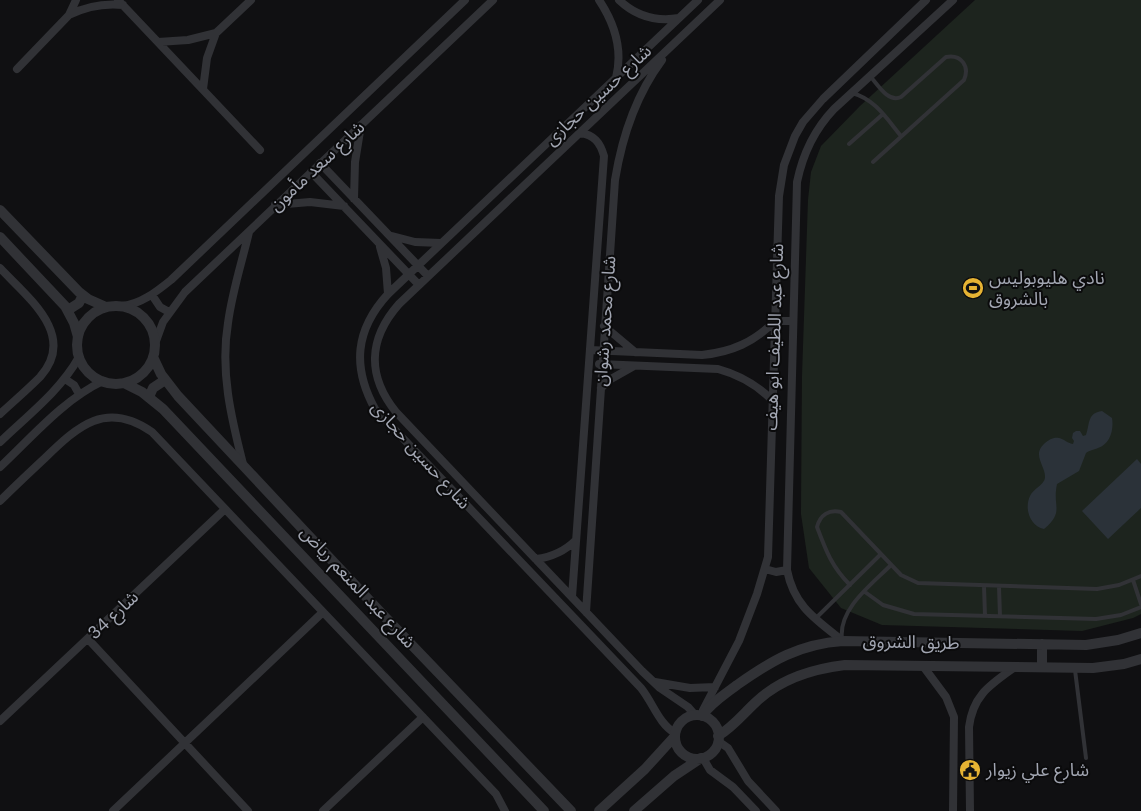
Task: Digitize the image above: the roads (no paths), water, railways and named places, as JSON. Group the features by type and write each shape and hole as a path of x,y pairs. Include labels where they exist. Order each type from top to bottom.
{"street":[{"path":"17,69 68,15 76,0"},
{"path":"203,90 207,58 216,33 251,0"},
{"name":"شارع سعد مأمون","path":"122,306 133,305 152,295 170,280 465,0"},
{"name":"شارع سعد مأمون","path":"155,344 158,333 169,312 185,292 493,0"},
{"path":"599,0 612,23 616,37 619,66 616,78"},
{"path":"619,0 638,14 666,20 679,18"},
{"name":"شارع حسين حجازى","path":"675,735 662,724 654,707 641,688 375,409 367,395 362,380 360,349 363,333 369,319 388,294 698,0"},
{"name":"شارع حسين حجازى","path":"699,716 652,681 396,412 380,387 375,358 381,329 389,316 428,276 720,0"},
{"name":"شارع عبد اللطيف ابو هيف","path":"699,716 739,641 749,618 768,557 780,180 784,165 795,136 807,116 823,98 926,0"},
{"name":"شارع عبد اللطيف ابو هيف","path":"843,641 815,619 799,603 789,582 787,570 796,195 800,168 816,130 834,109 953,0"},
{"path":"68,15 95,6 120,3 260,150"},
{"path":"686,11 697,22"},
{"path":"158,42 188,40 216,33"},
{"name":"شارع محمد رشوان","path":"586,612 612,204 619,155 634,108 654,72 673,45"},
{"path":"354,199 355,162 361,125"},
{"name":"شارع محمد رشوان","path":"574,600 576,540 604,156 598,142 587,134 580,133"},
{"path":"320,163 428,276"},
{"path":"312,172 419,285"},
{"path":"275,205 310,202 344,206"},
{"path":"0,210 83,295 106,307"},
{"path":"243,466 229,409 225,362 228,323 249,231"},
{"path":"390,236 415,242 441,244"},
{"path":"0,237 68,310 78,337 80,357 89,372 103,381 124,383 139,377 150,364 153,357 155,344 151,326 139,313 122,306 106,307 98,310 85,322 78,337"},
{"path":"378,242 386,268 388,294"},
{"path":"0,268 43,314 49,324 53,346 49,362 40,376 0,414"},
{"path":"68,310 76,306 83,295"},
{"path":"152,295 160,307 169,312"},
{"path":"590,350 702,355 719,353 735,349 750,342 775,321 793,321"},
{"path":"604,326 635,352"},
{"path":"0,442 65,379 80,357"},
{"name":"شارع عبد المنعم رياض","path":"153,357 165,380 178,396 384,616 571,811"},
{"path":"589,363 718,369 748,380 772,400"},
{"path":"600,388 617,375 636,365"},
{"path":"65,379 74,385 79,394"},
{"path":"149,397 153,388 165,380"},
{"path":"0,467 66,404 79,394 103,381"},
{"name":"شارع عبد المنعم رياض","path":"124,383 149,397 163,409 544,811"},
{"path":"0,501 78,428 96,420 116,418 135,422 152,432 496,794 505,811"},
{"name":"شارع 34","path":"0,721 226,509"},
{"path":"536,559 558,553 569,547 576,540"},
{"path":"764,569 776,572 787,570"},
{"path":"567,611 574,600"},
{"path":"113,811 323,612"},
{"path":"371,629 384,616"},
{"name":"طريق الشروق","path":"699,716 715,701 760,669 780,657 807,646 843,641 1086,645 1118,640 1141,633"},
{"path":"88,639 248,811"},
{"path":"1042,644 1042,667"},
{"name":"طريق الشروق","path":"718,738 773,688 807,672 844,665 1093,668 1124,664 1141,659"},
{"path":"923,666 946,697 954,716 954,811"},
{"path":"970,811 970,716 974,705 988,686 1015,667"},
{"path":"652,681 683,687 715,687"},
{"path":"599,811 656,758 675,735 682,721 699,716 713,723 718,738 728,748 748,781 776,811"},
{"path":"324,811 423,717"},
{"path":"675,735 678,749 682,754 688,757 702,758"},
{"path":"636,810 668,781 713,751 718,738"},
{"path":"702,758 710,770 733,787 756,811"}],"lane":[{"path":"870,76 889,97 894,99 901,97 946,57 958,58 964,63 967,71 964,80 873,162"},
{"path":"852,92 873,102 901,136"},
{"path":"849,144 883,114"},
{"path":"850,585 835,568 817,527 823,515 832,511 841,512 891,565 907,579 918,584 1097,589 1119,585 1141,576"},
{"path":"815,619 881,554"},
{"path":"843,641 842,628 846,615 891,565"},
{"path":"865,592 883,605 914,614 1096,618 1121,614 1141,606 1133,580"},
{"path":"984,586 984,616"},
{"path":"999,587 1000,616"},
{"path":"1074,668 1086,758"}],"place":[{"name":"نادي هليوبوليس بالشروق","path":"973,288"},
{"name":"شارع علي زيوار","path":"970,770"}]}
